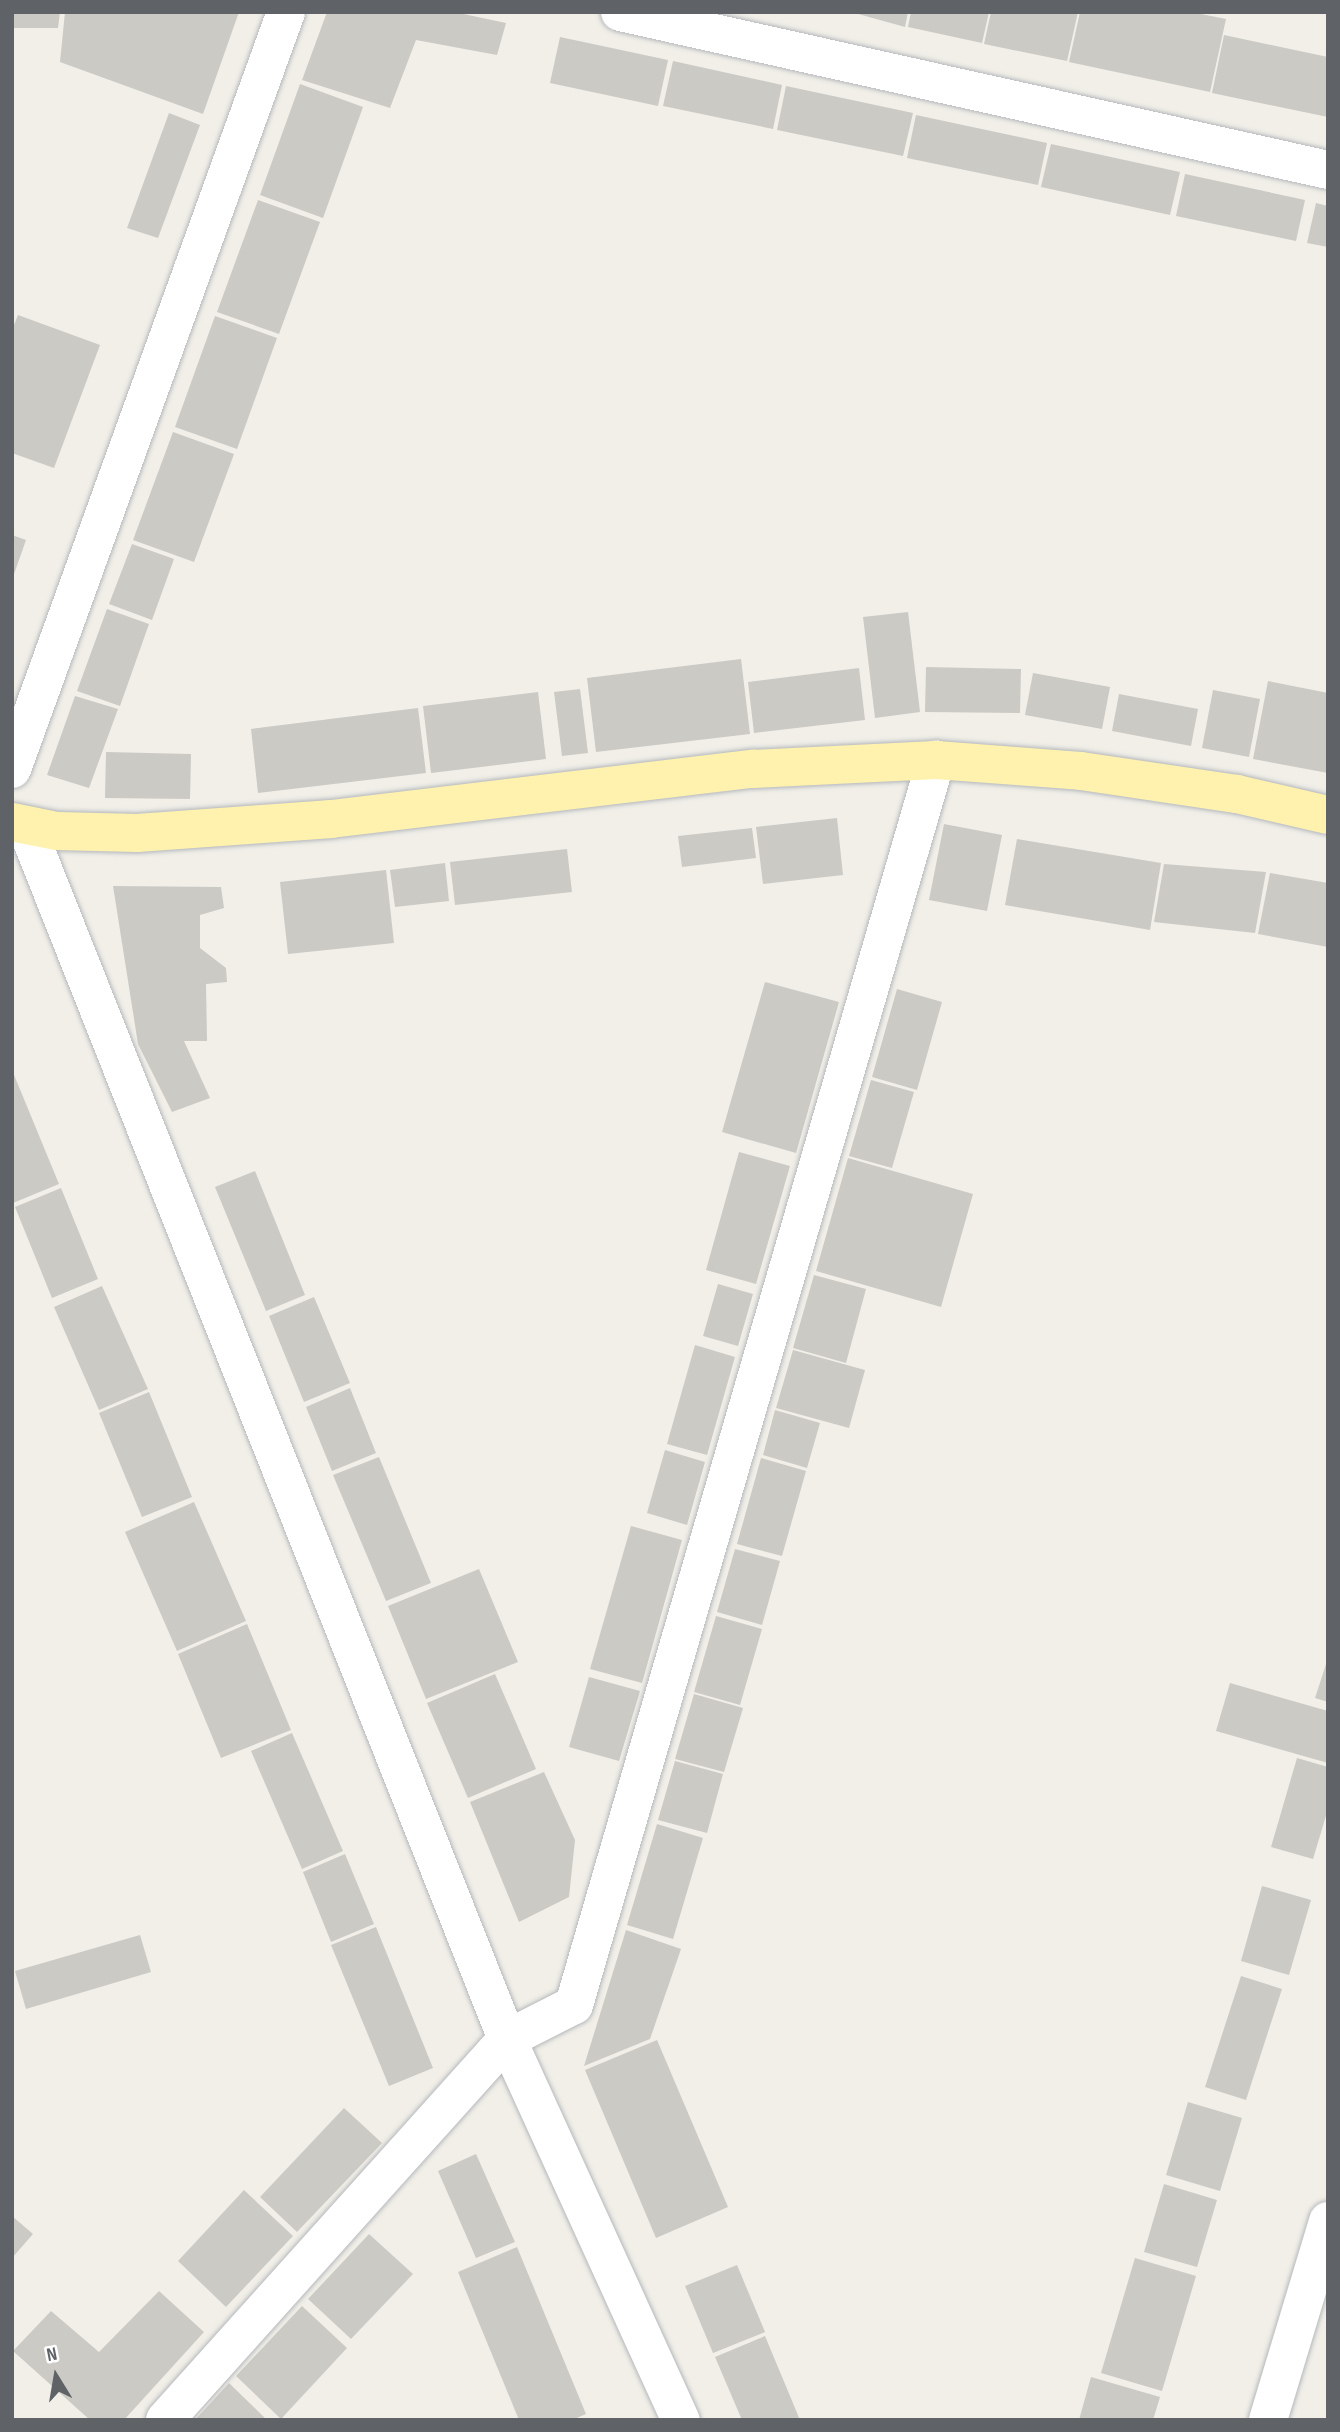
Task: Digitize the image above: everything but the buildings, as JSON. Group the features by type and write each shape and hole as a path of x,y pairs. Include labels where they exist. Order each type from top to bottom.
{"main road":[{"path":"19,824 97,832 192,829 331,819 752,769 936,761 1081,771 1237,794 1328,815"}],"street":[{"path":"12,769 286,12"},
{"path":"620,12 1328,170"},
{"path":"165,2420 507,2039 574,2005 936,761"},
{"path":"19,824 507,2039 681,2420"},
{"path":"1268,2420 1328,2221"}]}
